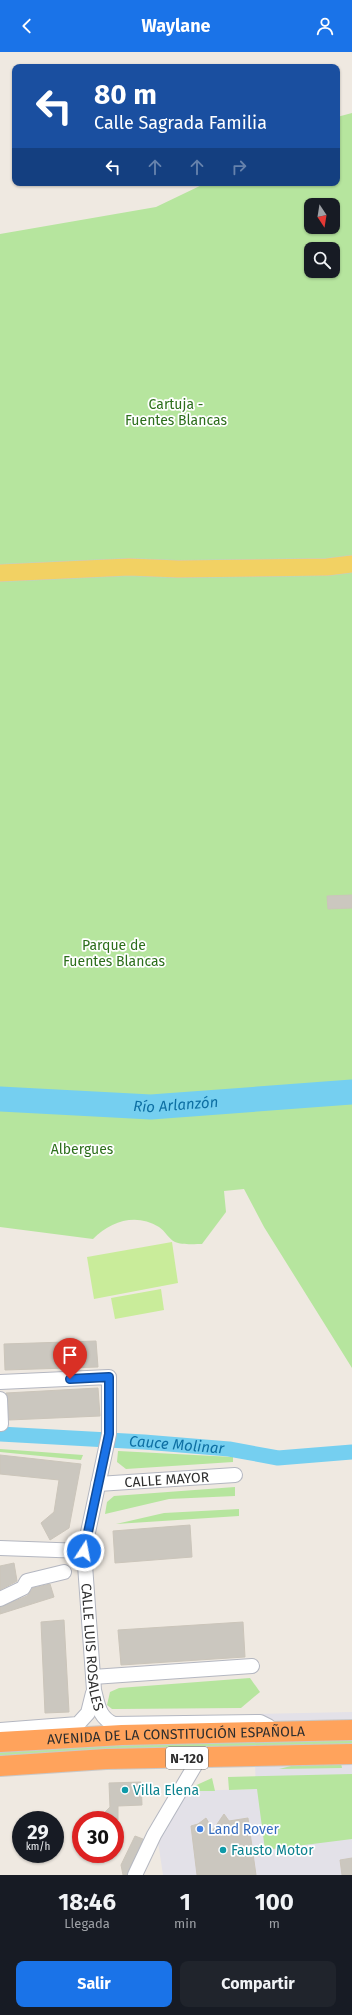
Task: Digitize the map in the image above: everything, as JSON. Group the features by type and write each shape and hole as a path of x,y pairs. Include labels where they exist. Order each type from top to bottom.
{"highway":[{"name":"AVENIDA DE LA CONSTITUCIÓN ESPAÑOLA","path":"0,1742 122,1735 352,1730"},
{"name":"AVENIDA DE LA CONSTITUCIÓN ESPAÑOLA","path":"0,1766 106,1759 351,1754"}],"main road":[{"path":"0,573 129,567 178,569 327,567 352,564"}],"street":[{"name":"CALLE LUIS ROSALES","path":"0,1382 109,1377 109,1434 84,1551 93,1684 99,1712 106,1721 114,1724 260,1722 268,1726 274,1732"},
{"path":"0,1399 1,1424"},
{"name":"CALLE MAYOR","path":"98,1484 235,1475"},
{"path":"0,1548 84,1551"},
{"path":"0,1599 23,1588 28,1581 64,1572"},
{"path":"93,1684 252,1666"},
{"name":"AVENIDA DE LA CONSTITUCIÓN ESPAÑOLA","path":"0,1730 78,1724 88,1713 93,1684"},
{"path":"135,1875 154,1835 200,1757"}],"shaded area":[{"path":"352,1712 352,1875 163,1875 157,1835 188,1791 256,1789 253,1714"}],"green space":[{"path":"352,113 352,1368 264,1227 244,1189 224,1191 226,1212 202,1244 184,1244 175,1242 159,1227 142,1220 124,1221 116,1224 100,1233 93,1239 0,1227 0,234 156,207 200,186 340,186 340,116"},
{"path":"172,1242 178,1283 94,1299 87,1257"},
{"path":"161,1289 164,1310 115,1319 111,1298"},
{"path":"0,1449 83,1455 81,1460 0,1452"},
{"path":"118,1451 233,1457 233,1462 126,1469 117,1462"},
{"path":"235,1487 235,1496 169,1499 105,1514 107,1502 114,1496"},
{"path":"239,1509 239,1516 116,1524 164,1513"},
{"path":"250,1678 260,1692 241,1708 112,1709 107,1705 110,1692 119,1688"},
{"path":"352,1738 352,1747 0,1759 0,1750 22,1748"},
{"path":"341,1763 342,1768 279,1769 295,1765"},
{"path":"352,1774 352,1839 265,1850 257,1789 229,1790 228,1777"},
{"path":"212,1778 215,1791 188,1791 190,1788"}],"building":[{"path":"352,895 352,908 328,909 327,896"},
{"path":"96,1341 98,1367 5,1370 4,1344"},
{"path":"98,1388 100,1416 9,1420 8,1399 6,1393"},
{"path":"0,1455 81,1464 69,1528 50,1540 41,1523 54,1512 59,1480 0,1474"},
{"path":"190,1525 192,1557 115,1563 113,1531"},
{"path":"14,1563 17,1581 0,1590 0,1566"},
{"path":"50,1584 54,1597 0,1614 0,1607 27,1596 33,1588"},
{"path":"64,1620 69,1712 45,1713 41,1622"},
{"path":"243,1622 245,1657 121,1665 118,1630"},
{"name":"Villa Elena","path":"141,1782 142,1805 118,1806 118,1811 106,1811 110,1807 109,1783"},
{"name":"Fausto Motor","path":"224,1814 229,1821 248,1818 256,1875 197,1875 191,1826 198,1824 206,1818 213,1830"},
{"path":"135,1836 143,1839 127,1875 123,1875 121,1865 124,1863 124,1859"},
{"path":"352,1858 352,1875 342,1875 340,1860"}],"waterway":[{"name":"Río Arlanzón","path":"0,1099 151,1107 352,1092"},
{"name":"Cauce Molinar","path":"0,1434 144,1442 229,1449 278,1458 352,1452"}],"place":[{"name":"Villa Elena","path":"125,1790"},
{"name":"Land Rover","path":"200,1829"},
{"name":"Fausto Motor","path":"223,1850"}],"route":[{"path":"70,1379 109,1377 109,1434 84,1551"}],"park label":[{"name":"Cartuja - Fuentes Blancas","path":"176,412"},
{"name":"Parque de Fuentes Blancas","path":"114,954"},
{"name":"Albergues","path":"82,1149"}]}
